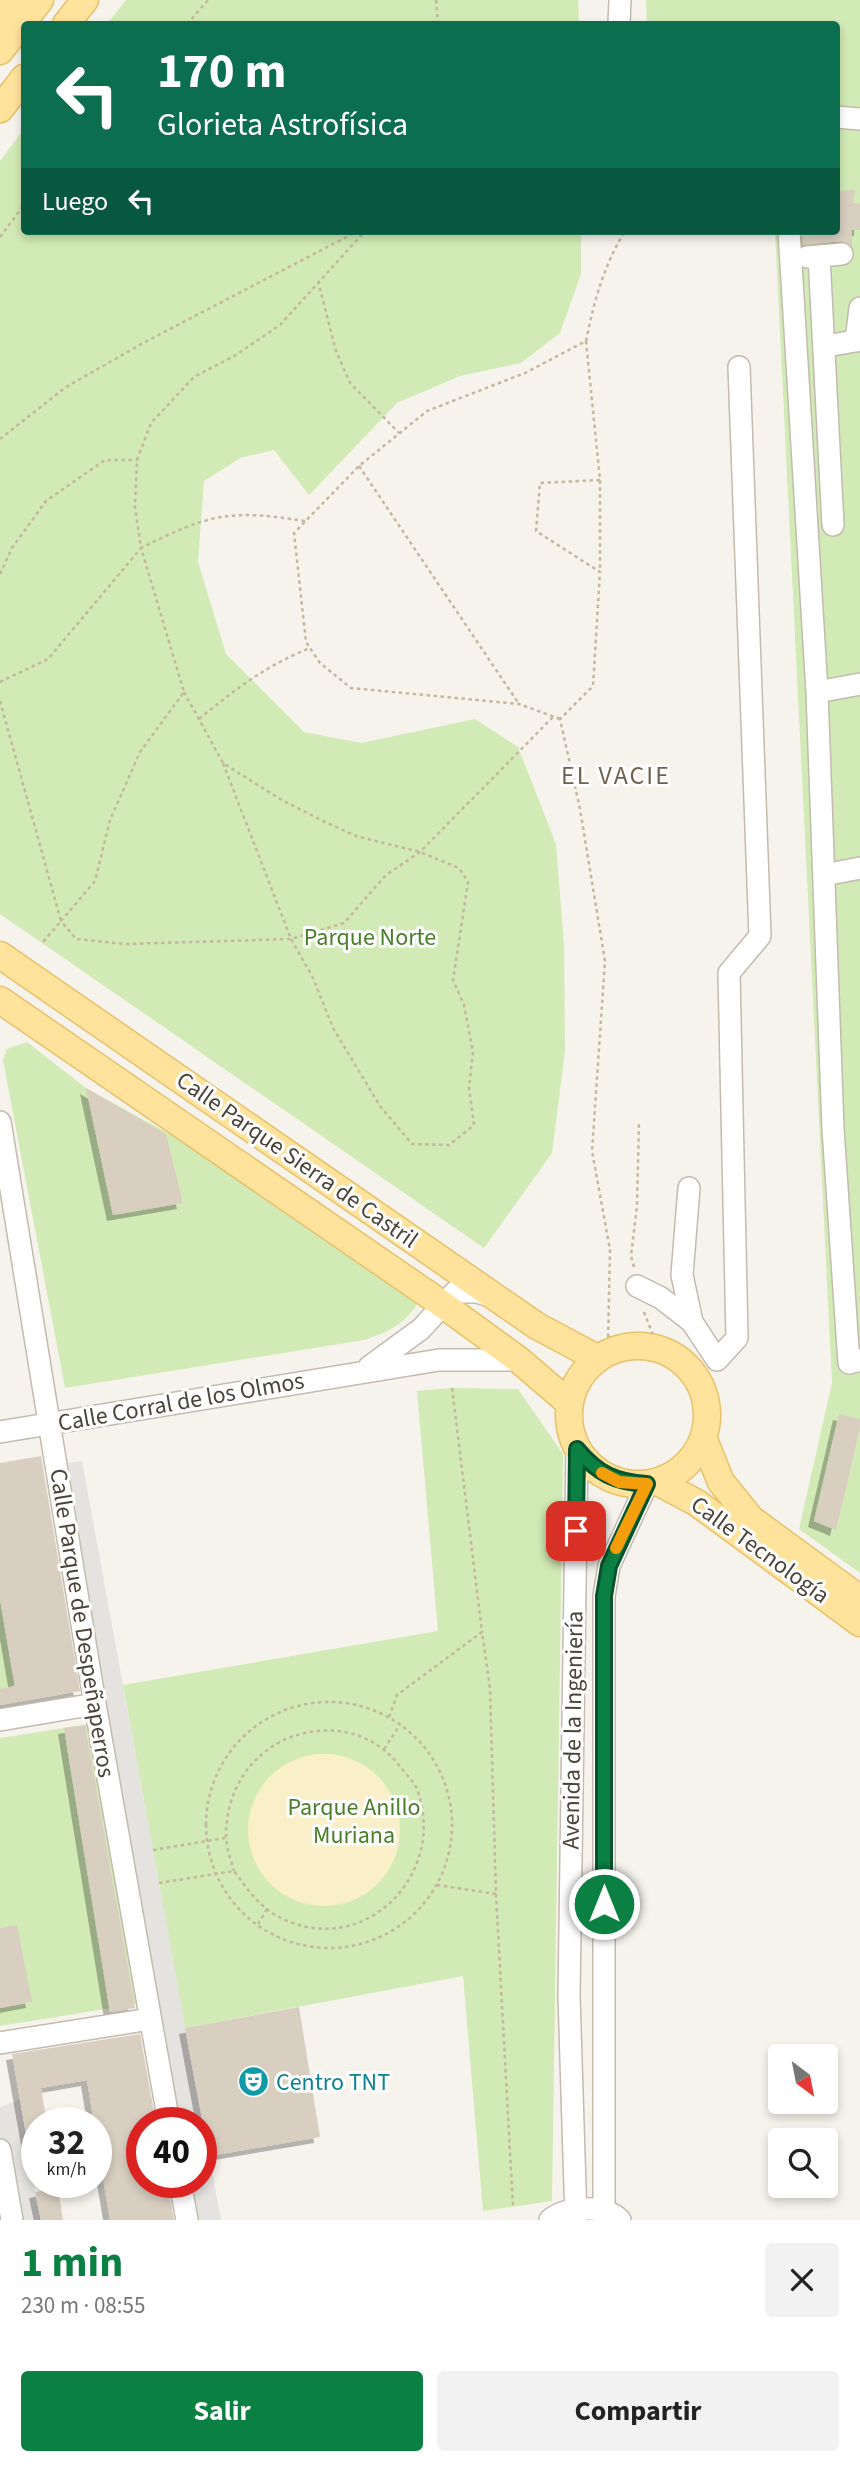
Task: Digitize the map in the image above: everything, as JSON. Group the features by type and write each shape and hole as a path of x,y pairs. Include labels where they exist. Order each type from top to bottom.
{"main road":[{"path":"0,16 13,0"},
{"path":"24,21 40,0"},
{"path":"68,21 85,0"},
{"path":"0,51 21,24"},
{"path":"0,109 21,82"},
{"name":"Calle Parque Sierra de Castril","path":"0,955 537,1326 602,1356"},
{"name":"Calle Parque Sierra de Castril","path":"0,1000 442,1304 519,1360 569,1403"},
{"path":"635,1345 658,1348 691,1368 708,1402 704,1440 686,1466 652,1483 619,1482 595,1470 577,1449 569,1426 569,1403 579,1378 602,1356 635,1345"},
{"name":"Calle Tecnología","path":"704,1440 721,1482 751,1519 860,1599"},
{"name":"Calle Tecnología","path":"652,1483 697,1503 860,1623"}],"street":[{"path":"619,21 620,0"},
{"path":"840,117 860,119"},
{"path":"789,235 817,692 833,1129 849,1363 860,1360"},
{"path":"791,257 842,254"},
{"path":"820,256 834,525"},
{"path":"826,346 858,340 860,308"},
{"path":"637,1286 661,1298 692,1322 717,1360 737,1338 729,973 760,936 740,367"},
{"path":"817,692 860,684"},
{"path":"824,875 860,868"},
{"name":"Calle Parque de Despeñaperros","path":"0,1124 95,1704 166,2107"},
{"path":"689,1188 682,1275 692,1322"},
{"path":"361,1372 421,1329 455,1292 477,1292 499,1299"},
{"name":"Calle Corral de los Olmos","path":"0,1433 439,1360 519,1360"},
{"name":"Avenida de la Ingeniería","path":"576,2214 569,1996 577,1449"},
{"name":"Avenida de la Ingeniería","path":"609,2217 604,1596 609,1566 652,1483"},
{"path":"0,1720 95,1704"},
{"path":"0,2043 150,2018"},
{"path":"0,2150 12,2220"},
{"path":"183,2198 187,2220"},
{"path":"550,2220 555,2215 609,2217"}],"path":[{"path":"190,21 208,0"},
{"path":"436,0 438,21"},
{"path":"0,237 21,209"},
{"path":"0,439 66,387 145,342 350,235"},
{"path":"223,763 280,799 356,836 420,852 459,868 468,882 453,980 464,1005 473,1052 469,1088 474,1125 449,1145 412,1144 380,1106 333,1028 313,978 291,939 223,763 184,692 141,548 135,507 137,460 151,423 194,377 236,355 280,325 361,235"},
{"path":"560,719 593,686 600,572 600,480 586,341 593,306 610,256 623,235"},
{"path":"318,281 337,351 350,383 399,433"},
{"path":"560,719 519,704 351,688 320,663 306,642 294,533 359,466 427,411 525,373 586,341"},
{"path":"0,574 12,548 46,501 105,460 137,460"},
{"path":"359,466 519,704"},
{"path":"600,480 541,483 536,531 600,572"},
{"path":"0,682 48,659 141,548 188,524 224,514 268,515 306,521"},
{"path":"199,719 243,682 281,660 310,648"},
{"path":"42,943 95,881 110,820 140,752 184,692"},
{"path":"0,701 61,920 76,939 126,944 291,939 344,923 386,875 420,852 553,716"},
{"path":"560,719 580,809 605,961 592,1151 610,1250 602,1356"},
{"path":"639,1121 632,1256 637,1286 658,1348"},
{"path":"452,1388 490,1688 496,1895 513,2207"},
{"path":"389,1717 397,1695 482,1632"},
{"path":"341,1702 380,1712 400,1725 414,1735 439,1767 451,1806 450,1846 437,1885 411,1917 377,1938 337,1948 296,1944 258,1925 230,1899 216,1874 211,1863 205,1823 212,1783 232,1748 263,1720 300,1704 341,1702"},
{"path":"384,1750 400,1725"},
{"path":"334,1730 368,1738 384,1750 416,1787 425,1820 422,1855 407,1886 382,1911 351,1925 316,1928 282,1919 254,1900 234,1871 225,1838 228,1803 243,1772 268,1747 300,1732 334,1730"},
{"path":"153,1850 225,1838"},
{"path":"159,1883 234,1871"},
{"path":"437,1885 496,1895"},
{"path":"258,1925 267,1909"}],"green space":[{"path":"126,0 578,0 579,21 109,21"},
{"path":"646,0 860,0 860,1573 799,1529 832,1383 775,235 840,235 840,21 647,21"},
{"name":"Parque Norte","path":"21,133 21,235 581,235 581,274 560,333 521,363 460,376 397,403 309,495 274,450 240,458 204,481 198,562 226,654 304,732 361,743 475,719 518,747 556,844 564,945 565,1051 552,1153 484,1248 0,914 0,161"},
{"path":"27,1042 86,1088 166,1132 425,1292 419,1302 400,1323 364,1340 65,1388 3,1060 7,1049"},
{"name":"Parque Anillo Muriana","path":"452,1388 518,1389 563,1454 552,2201 483,2211 463,1976 185,2028 123,1685 438,1631 417,1391"},
{"path":"0,1599 15,1690 0,1689"},
{"path":"96,1723 142,2003 0,2026 0,1738"}],"sand":[{"path":"324,1754 353,1760 378,1776 394,1801 400,1830 394,1859 378,1884 353,1900 324,1906 295,1900 270,1884 254,1859 248,1830 254,1801 270,1776 295,1760"}],"shaded area":[{"path":"82,1461 200,2107 170,2107 68,1463"},
{"path":"20,2100 21,2198 36,2198 41,2220 0,2220 0,2107"},
{"path":"185,2198 217,2198 221,2220 188,2220"}],"building":[{"path":"855,190 853,203 860,204 860,230 852,230 852,246 841,241 803,245 802,235 840,235 840,191"},
{"path":"86,1088 166,1134 183,1203 113,1215"},
{"path":"839,1414 860,1419 860,1428 836,1530 814,1521"},
{"path":"41,1456 80,1691 0,1705 0,1689 15,1686 0,1599 0,1463"},
{"path":"85,1725 135,2008 110,2012 64,1728"},
{"path":"17,1925 32,2002 0,2008 0,1928"},
{"name":"Centro TNT","path":"299,2007 320,2137 217,2155 217,2107 200,2107 185,2028"},
{"path":"140,2034 153,2107 126,2107 126,2198 170,2198 174,2220 110,2220 106,2198 112,2198 112,2107 91,2107 87,2080 41,2088 44,2107 21,2107 12,2054"},
{"path":"36,2198 60,2198 63,2220 41,2220"}],"slow traffic":[{"path":"602,1473 619,1482 647,1484 616,1548"}],"place":[{"name":"Centro TNT","path":"253,2082"}],"district":[{"name":"EL VACIE","path":"616,775"}],"route":[{"path":"576,1531 577,1449 595,1470 619,1482 647,1484 609,1566 604,1596 604,1904"}]}
